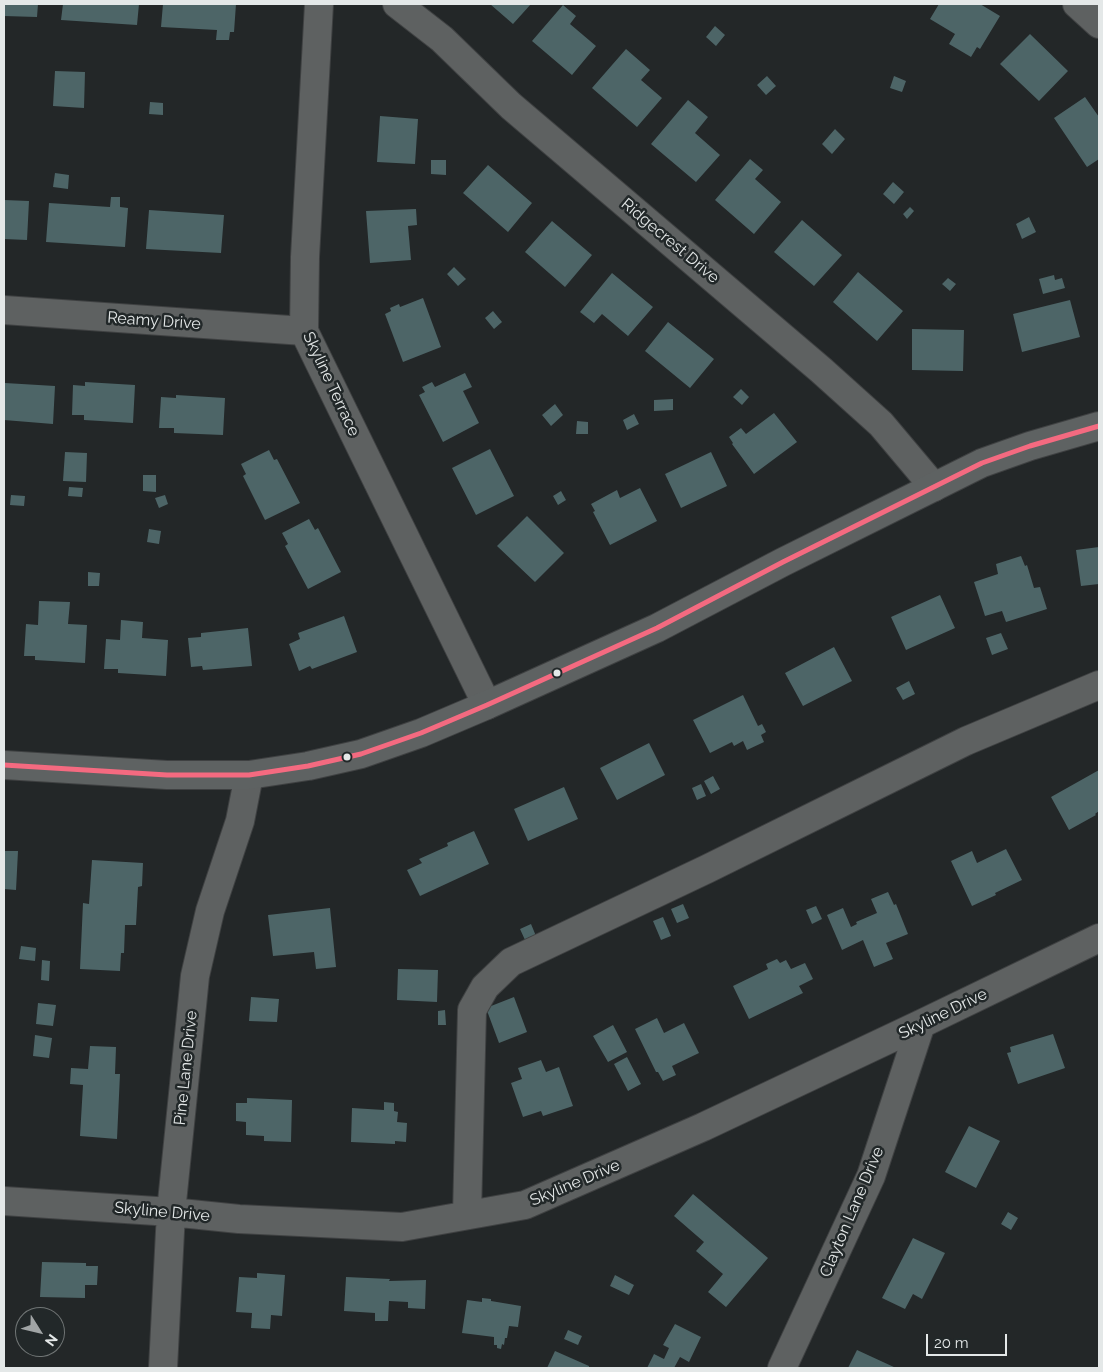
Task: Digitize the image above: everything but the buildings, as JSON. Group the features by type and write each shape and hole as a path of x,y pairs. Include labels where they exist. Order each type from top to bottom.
{"main road":[{"path":"4,765 167,775 249,775 308,766 361,754 421,733 487,706 657,628 982,462 1099,426"}],"street":[{"name":"Skyline Terrace","path":"319,4 305,256 304,332 487,706"},
{"name":"Ridgecrest Drive","path":"397,4 442,39 511,106 882,424 934,487"},
{"path":"1077,4 1099,24"},
{"name":"Reamy Drive","path":"4,310 304,332"},
{"path":"467,1215 472,1010 485,987 511,962 708,869 966,741 1099,685"},
{"name":"Pine Lane Drive","path":"163,1368 171,1212 195,976 210,911 240,821 249,775"},
{"name":"Skyline Drive","path":"4,1201 171,1212 239,1219 402,1227 525,1204 703,1127 1099,938"},
{"name":"Clayton Lane Drive","path":"782,1368 871,1176 922,1024"}],"transit line":[{"path":"4,765 167,775 249,775 308,766 361,754 421,733 487,705 657,628 783,562 982,463 1030,446 1099,426"}]}
